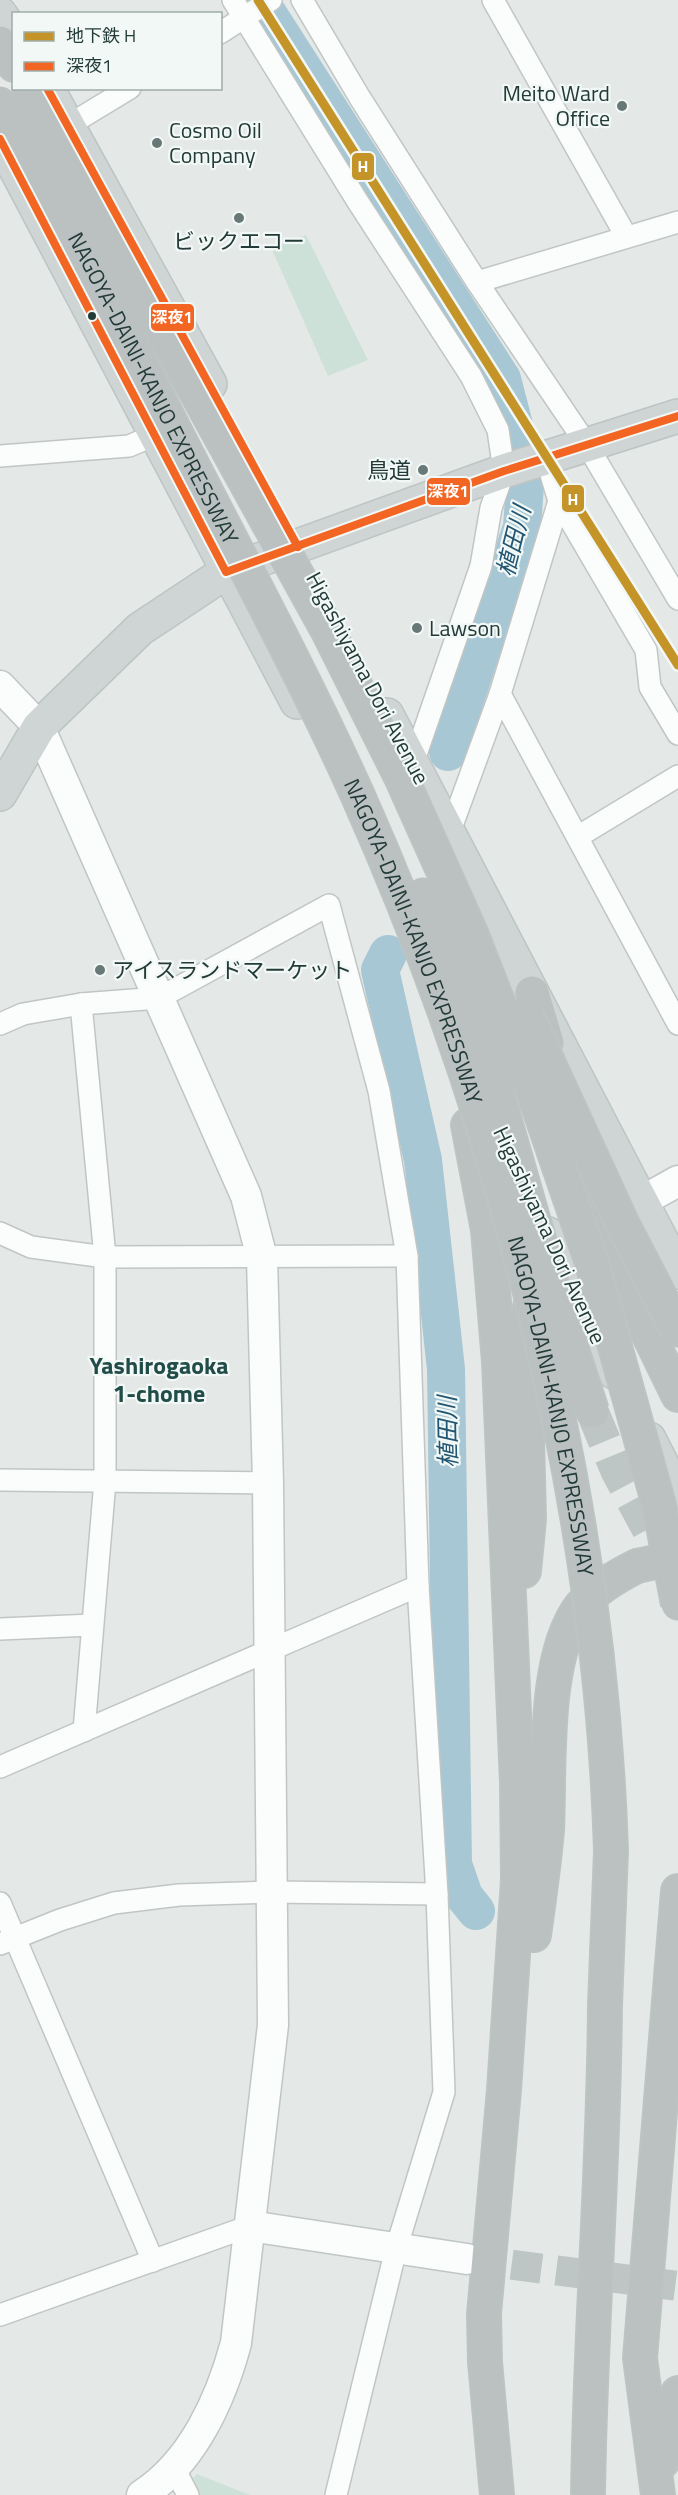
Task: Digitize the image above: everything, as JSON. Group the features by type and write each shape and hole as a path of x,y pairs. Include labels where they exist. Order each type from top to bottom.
{"highway":[{"path":"0,44 12,62"},
{"name":"NAGOYA-DAINI-KANJO EXPRESSWAY","path":"29,90 323,620 365,703 471,933 506,1020 564,1180 611,1328 661,1515 678,1604"},
{"name":"NAGOYA-DAINI-KANJO EXPRESSWAY","path":"0,103 50,191 160,423 301,675 360,800 422,951 472,1095 544,1353 580,1537 594,1631 606,1756 611,1851 604,2094 592,2326 588,2495"},
{"path":"160,423 315,668 373,780 422,891 493,1079 561,1316 592,1411"},
{"path":"365,703 484,927 622,1222 678,1332"},
{"path":"416,928 478,1168 488,1230 499,1362 518,1880 504,2090 484,2314 485,2362 497,2495"},
{"path":"532,993 605,1233 626,1286 678,1395"},
{"path":"513,1713 529,1519 526,1328 533,1296 558,1257"},
{"path":"504,2090 527,1980 541,1884 552,1708 561,1652 569,1627 582,1606 600,1588 637,1566 678,1557"},
{"path":"658,2488 640,2358 678,1891"},
{"path":"658,2488 678,2393"}],"main road":[{"path":"0,14 12,31"},
{"name":"Higashiyama Dori Avenue","path":"48,90 70,126 450,831 678,1272"},
{"name":"Higashiyama Dori Avenue","path":"3,153 160,423 226,572 365,827 416,928 558,1257 678,1496"},
{"path":"0,794 39,727 140,629 226,572 526,464 678,416"}],"street":[{"path":"233,0 249,15 352,192 471,376 498,430 558,501 646,650 650,687 678,734"},
{"path":"222,32 271,0"},
{"path":"302,0 360,98 477,282 587,445 678,599"},
{"path":"493,0 626,236"},
{"path":"3,153 70,126 127,90"},
{"path":"477,282 678,222"},
{"path":"0,456 129,446 160,423"},
{"path":"413,763 481,566 491,508 526,464"},
{"path":"450,831 500,694 558,501"},
{"path":"0,686 39,727 246,1196 262,1258 268,1483 273,2025 236,2343 224,2386 205,2424 173,2466 142,2495"},
{"path":"500,694 579,836 678,1024"},
{"path":"579,836 678,776"},
{"path":"0,1024 22,1014 81,1004 159,998 329,905 379,1091 407,1256 418,1586 436,1894 444,2092 396,2249 336,2495"},
{"path":"81,1004 105,1257 105,1481 84,1731"},
{"path":"642,1200 678,1181"},
{"path":"0,1233 31,1247 105,1257 407,1256"},
{"path":"0,1480 268,1483"},
{"path":"0,1767 418,1586"},
{"path":"0,1629 92,1624"},
{"path":"8,1941 60,1920 114,1903 179,1895 270,1892 436,1894"},
{"path":"0,1903 8,1941 153,2261"},
{"path":"1,2312 250,2226 467,2259"},
{"path":"173,2466 188,2495"}],"green space":[{"path":"306,235 368,360 328,376 273,252 273,248"},
{"path":"197,2474 250,2495 193,2495 191,2480"}],"waterway":[{"name":"植田川","path":"259,0 502,379 526,472 522,527 448,752"},
{"name":"植田川","path":"388,954 380,970 423,1160 446,1369 453,1864 464,1896 476,1911"}],"tunnel":[{"path":"592,1411 617,1471 668,1566"},
{"path":"467,2259 678,2286"}],"metro line":[{"name":"H","path":"258,0 678,665"}],"transit line":[{"name":"深夜1","path":"48,90 298,547"},
{"name":"深夜1","path":"0,139 226,572 504,471 678,416"}],"place":[{"name":"Meito Ward Office","path":"622,106"},
{"name":"Cosmo Oil Company","path":"157,143"},
{"name":"ビックエコー","path":"239,218"},
{"name":"鳥道","path":"423,470"},
{"name":"Lawson","path":"417,628"},
{"name":"アイスランドマーケット","path":"100,970"}],"district":[{"name":"Yashirogaoka 1-chome","path":"159,1379"}]}
